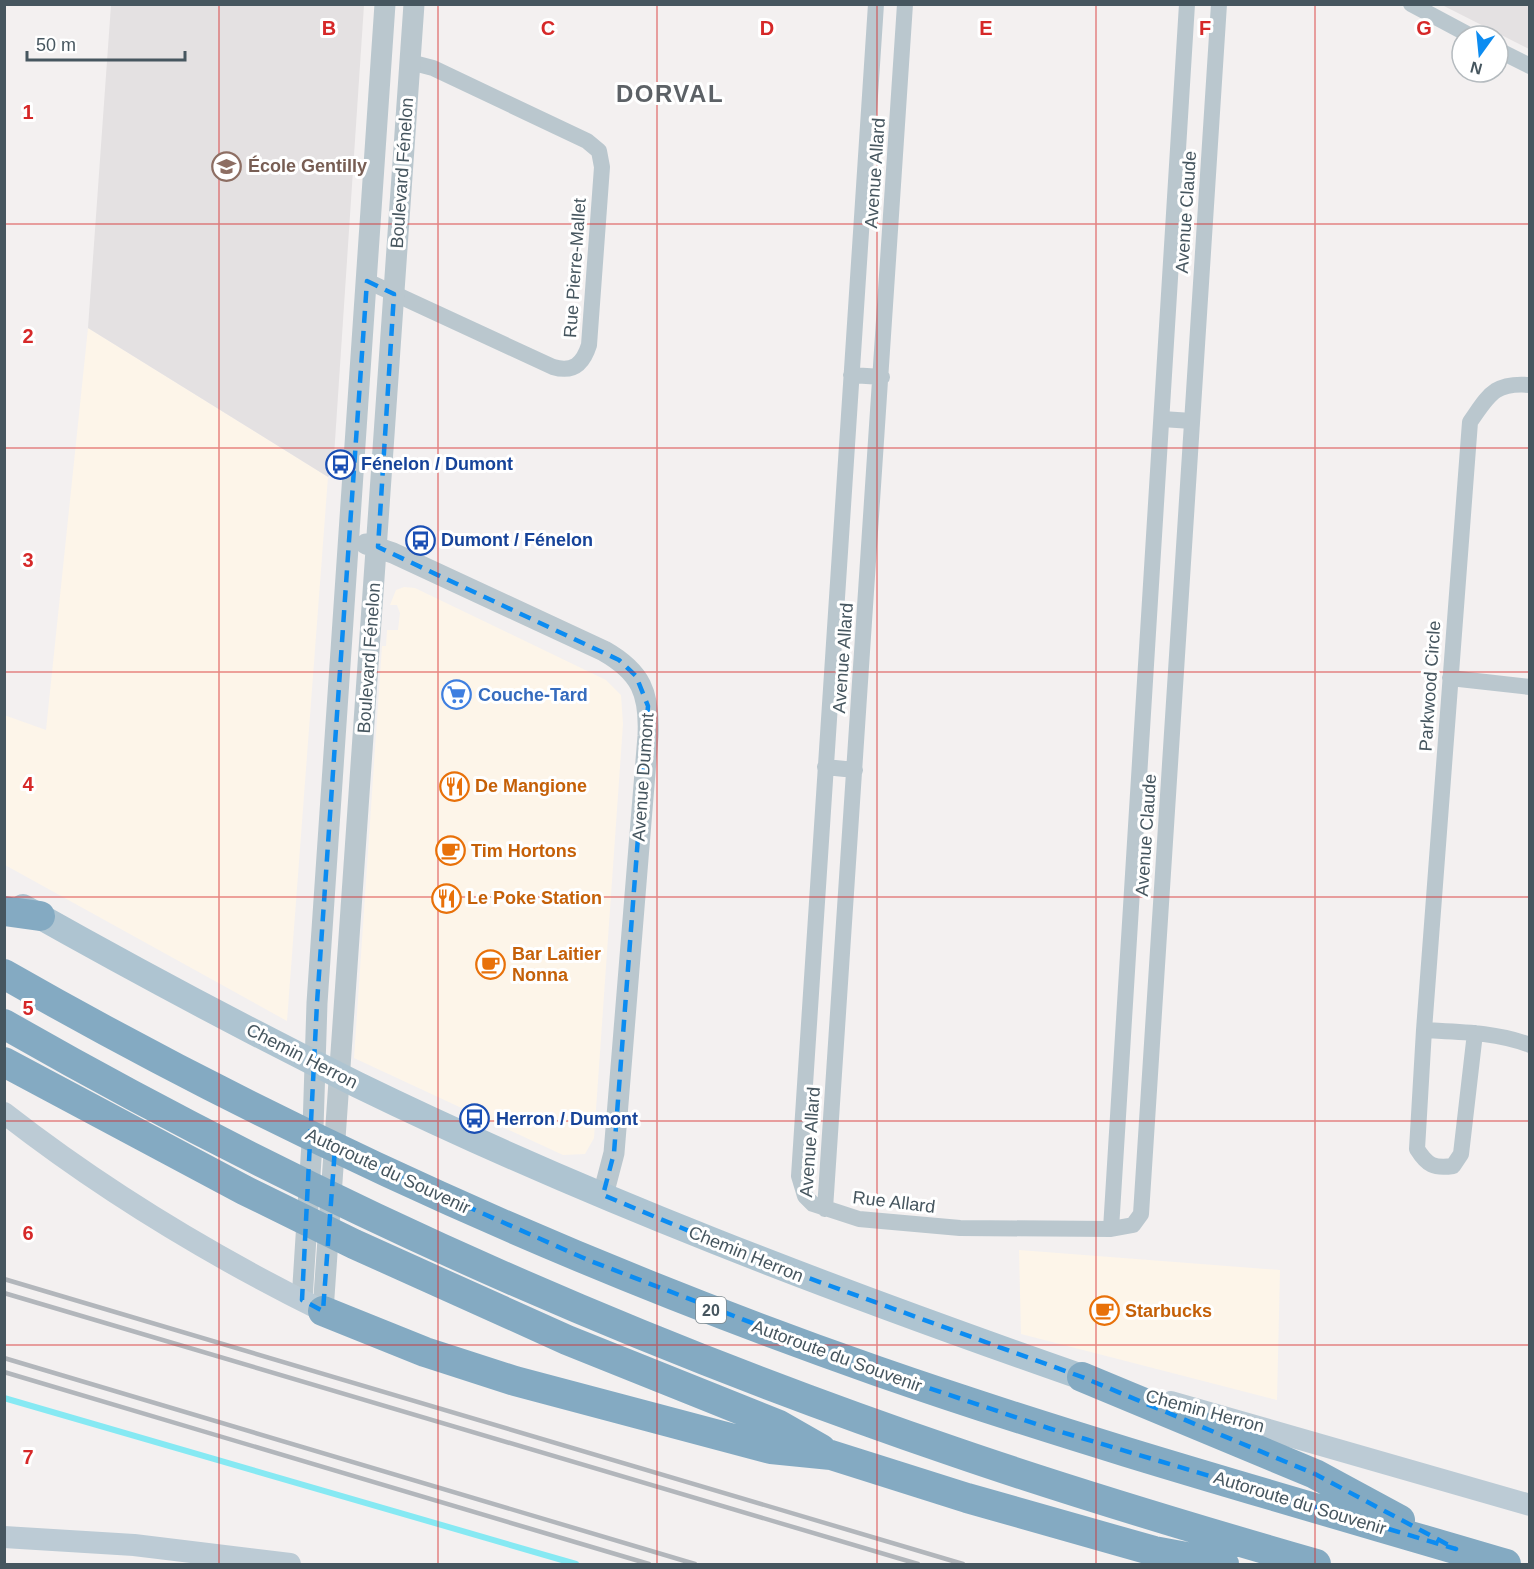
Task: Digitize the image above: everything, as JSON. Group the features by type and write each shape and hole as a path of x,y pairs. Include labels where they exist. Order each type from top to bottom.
{"highway":[{"path":"4,911 40,916"},
{"name":"Autoroute du Souvenir","path":"4,975 131,1044 324,1143 531,1237 711,1310 872,1369 1038,1425 1506,1564"},
{"path":"4,1024 285,1174 465,1258 625,1328 819,1404 955,1453 1091,1497 1316,1564"},
{"path":"4,1062 213,1174 363,1248 567,1340 779,1425 831,1455"},
{"path":"313,1306 425,1353 515,1381 771,1449 831,1455 967,1498 1154,1551 1224,1564"},
{"path":"1082,1377 1315,1474 1456,1549"}],"main road":[{"name":"Chemin Herron","path":"4,897 349,1080 603,1195 767,1263 1082,1377 1530,1505"},
{"path":"4,1113 84,1172 162,1224 313,1306"},
{"path":"4,1537 134,1545 290,1564"}],"street":[{"name":"Boulevard Fénelon","path":"313,1306 304,1247 313,1128 317,1003 385,4"},
{"name":"Boulevard Fénelon","path":"313,1306 327,1259 414,4"},
{"name":"Avenue Allard","path":"876,4 799,1176 805,1196 825,1209 905,4"},
{"name":"Avenue Claude","path":"1111,1229 1187,4"},
{"name":"Avenue Claude","path":"960,1228 1111,1229 1133,1225 1141,1214 1219,4"},
{"path":"1411,4 1450,25"},
{"path":"1510,56 1530,66"},
{"name":"Rue Pierre-Mallet","path":"367,281 543,364 569,369 579,364 589,345 602,167 600,151 587,141 444,73 410,62"},
{"path":"851,375 882,377"},
{"name":"Parkwood Circle","path":"1475,1033 1461,1154 1453,1166 1439,1168 1426,1163 1417,1149 1470,422 1489,394 1510,384 1530,385"},
{"path":"1162,419 1192,422"},
{"name":"Avenue Dumont","path":"350,542 378,547 604,651 629,667 642,687 648,706 648,736 614,1153 603,1195"},
{"path":"1450,678 1530,687"},
{"path":"825,767 855,770"},
{"path":"1424,1030 1511,1038 1530,1045"},
{"name":"Rue Allard","path":"825,1209 859,1219 960,1228"}],"highlighted area":[{"path":"367,281 394,294 378,547 619,660 636,676 648,706 614,1153 603,1195 756,1259 1082,1377 1315,1474 1456,1549 1048,1428 872,1369 588,1260 335,1148 323,1311 302,1300 317,1003"}],"shaded area":[{"name":"École Gentilly","path":"111,5 364,5 333,471 328,477 88,328"},
{"path":"1442,5 1529,5 1529,49 1510,39 1510,24 1480,24"},
{"path":"88,328 328,477 287,1021 5,865 4,715 46,730"},
{"path":"404,587 415,588 606,680 621,695 623,724 594,1138 585,1154 563,1155 354,1058 382,646 386,646 387,630 398,630 400,613 397,605 390,605 396,590"},
{"path":"1019,1250 1280,1270 1277,1400 1021,1334"}],"waterway":[{"path":"4,1398 576,1564"}],"railway":[{"path":"4,1279 963,1564"},
{"path":"4,1293 918,1564"},
{"path":"4,1358 695,1564"},
{"path":"4,1372 649,1564"}],"place":[{"name":"École Gentilly","path":"227,166"},
{"name":"Fénelon / Dumont","path":"340,464"},
{"name":"Dumont / Fénelon","path":"420,540"},
{"name":"Couche-Tard","path":"457,695"},
{"name":"De Mangione","path":"454,786"},
{"name":"Tim Hortons","path":"450,851"},
{"name":"Le Poke Station","path":"446,898"},
{"name":"Bar Laitier Nonna","path":"491,964"},
{"name":"Herron / Dumont","path":"475,1119"},
{"name":"Starbucks","path":"1104,1311"}],"district":[{"name":"DORVAL","path":"670,93"}]}
